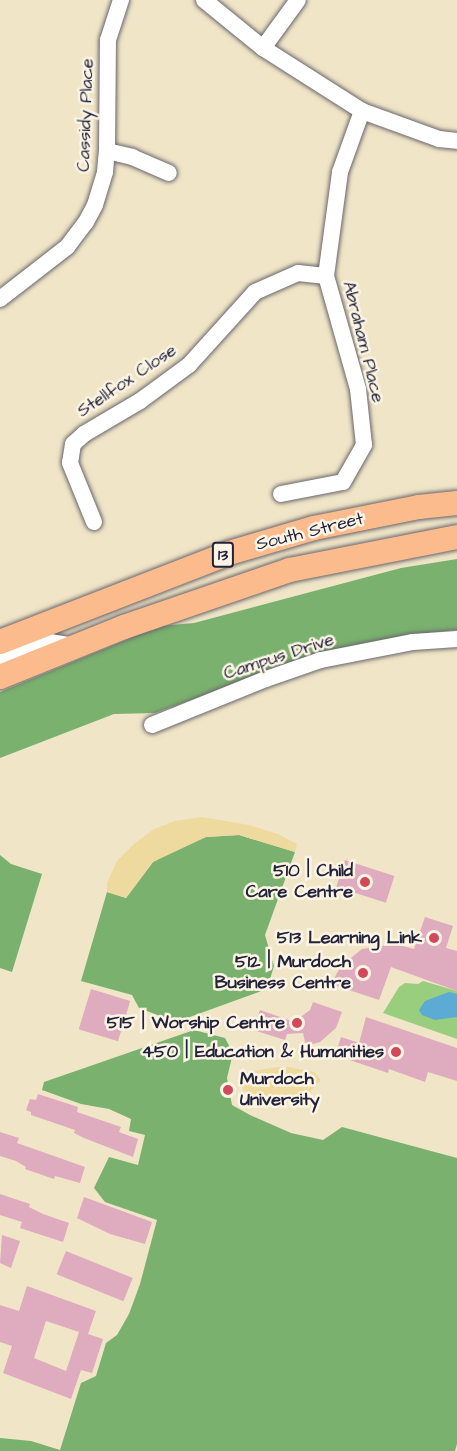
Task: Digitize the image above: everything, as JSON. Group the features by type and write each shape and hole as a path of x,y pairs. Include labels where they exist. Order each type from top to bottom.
{"highway":[{"name":"South Street","path":"0,642 229,554 314,528 419,507 457,503"},
{"name":"South Street","path":"0,677 245,584 290,570 457,537"}],"street":[{"name":"Cassidy Place","path":"0,299 58,256 77,236 101,188 107,151 106,58 108,40 121,0"},
{"path":"204,0 263,48 362,111 440,139 457,141"},
{"path":"263,48 298,0"},
{"name":"Abraham Place","path":"281,494 343,482 364,445 358,389 326,276 340,172 362,111"},
{"path":"107,151 142,161 169,173"},
{"name":"Stellfox Close","path":"94,522 70,463 73,444 84,434 140,401 189,365 255,291 298,273 326,276"},
{"name":"Campus Drive","path":"152,725 266,679 321,660 413,642 457,639"},
{"path":"0,662 50,642 77,646"}],"green space":[{"path":"457,559 457,630 408,635 318,654 155,713 114,714 0,758 0,692 160,626 194,623 401,568"},
{"path":"239,835 295,852 265,935 274,966 267,989 176,1022 139,1008 132,995 81,981 107,892 126,898 153,862 172,851 206,837"},
{"path":"0,855 11,864 42,874 12,972 0,968"},
{"path":"423,981 457,991 457,1039 383,1013 399,987 405,983 418,984"},
{"path":"194,1030 225,1038 233,1053 227,1078 232,1105 250,1115 291,1133 323,1140 342,1127 457,1158 457,1444 455,1451 0,1451 0,1438 31,1441 60,1450 81,1383 96,1376 106,1343 117,1335 129,1314 140,1284 157,1220 105,1202 94,1188 109,1157 138,1165 145,1135 129,1131 131,1119 109,1109 81,1104 42,1090 44,1082"}],"sand":[{"path":"202,817 249,825 278,834 297,844 295,852 239,835 206,837 153,862 126,898 107,892 107,883 117,861 134,844 154,829 175,821"},
{"path":"277,1067 314,1072 321,1080 307,1095 280,1105 253,1103 239,1084 239,1073"}],"water":[{"path":"449,992 457,994 457,1017 435,1020 422,1015 419,1010 425,1001"}],"building":[{"name":"510 | Child Care Centre","path":"345,860 394,876 386,903 336,887"},
{"path":"425,917 453,926 446,948 457,951 457,991 391,967 379,1000 331,984 341,966 362,949 395,944 414,949"},
{"path":"91,989 130,1001 118,1041 79,1029"},
{"name":"515 | Worship Centre","path":"313,1002 342,1012 336,1028 320,1042 306,1046 303,1033 287,1034 285,1040 253,1030 260,1010 289,1020 298,1019 310,1010"},
{"name":"450 | Education & Humanities","path":"366,1017 457,1048 457,1081 428,1072 425,1082 389,1069 388,1073 335,1055 341,1037 359,1043"},
{"path":"38,1094 78,1107 77,1112 121,1127 119,1132 138,1139 133,1157 84,1138 74,1133 75,1130 31,1115 31,1112 26,1110 30,1099 36,1100"},
{"path":"0,1132 19,1138 17,1143 85,1167 80,1183 55,1176 54,1179 25,1169 26,1167 16,1161 0,1156"},
{"path":"0,1194 30,1204 29,1207 43,1214 69,1223 63,1242 20,1228 22,1222 0,1215"},
{"path":"84,1197 152,1222 145,1244 110,1234 77,1218"},
{"path":"2,1235 20,1241 11,1268 0,1263"},
{"path":"66,1251 133,1278 123,1301 57,1274"},
{"path":"27,1286 96,1311 88,1334 103,1339 92,1373 81,1370 71,1399 3,1373 12,1346 0,1342 0,1305 19,1311","holes":["46,1321 79,1332 66,1371 34,1358"]}],"place":[{"name":"510 | Child Care Centre","path":"365,882"},
{"name":"513 Learning Link","path":"434,938"},
{"name":"512 | Murdoch Business Centre","path":"363,973"},
{"name":"515 | Worship Centre","path":"297,1023"},
{"name":"450 | Education & Humanities","path":"396,1052"},
{"name":"Murdoch University","path":"228,1090"}]}
